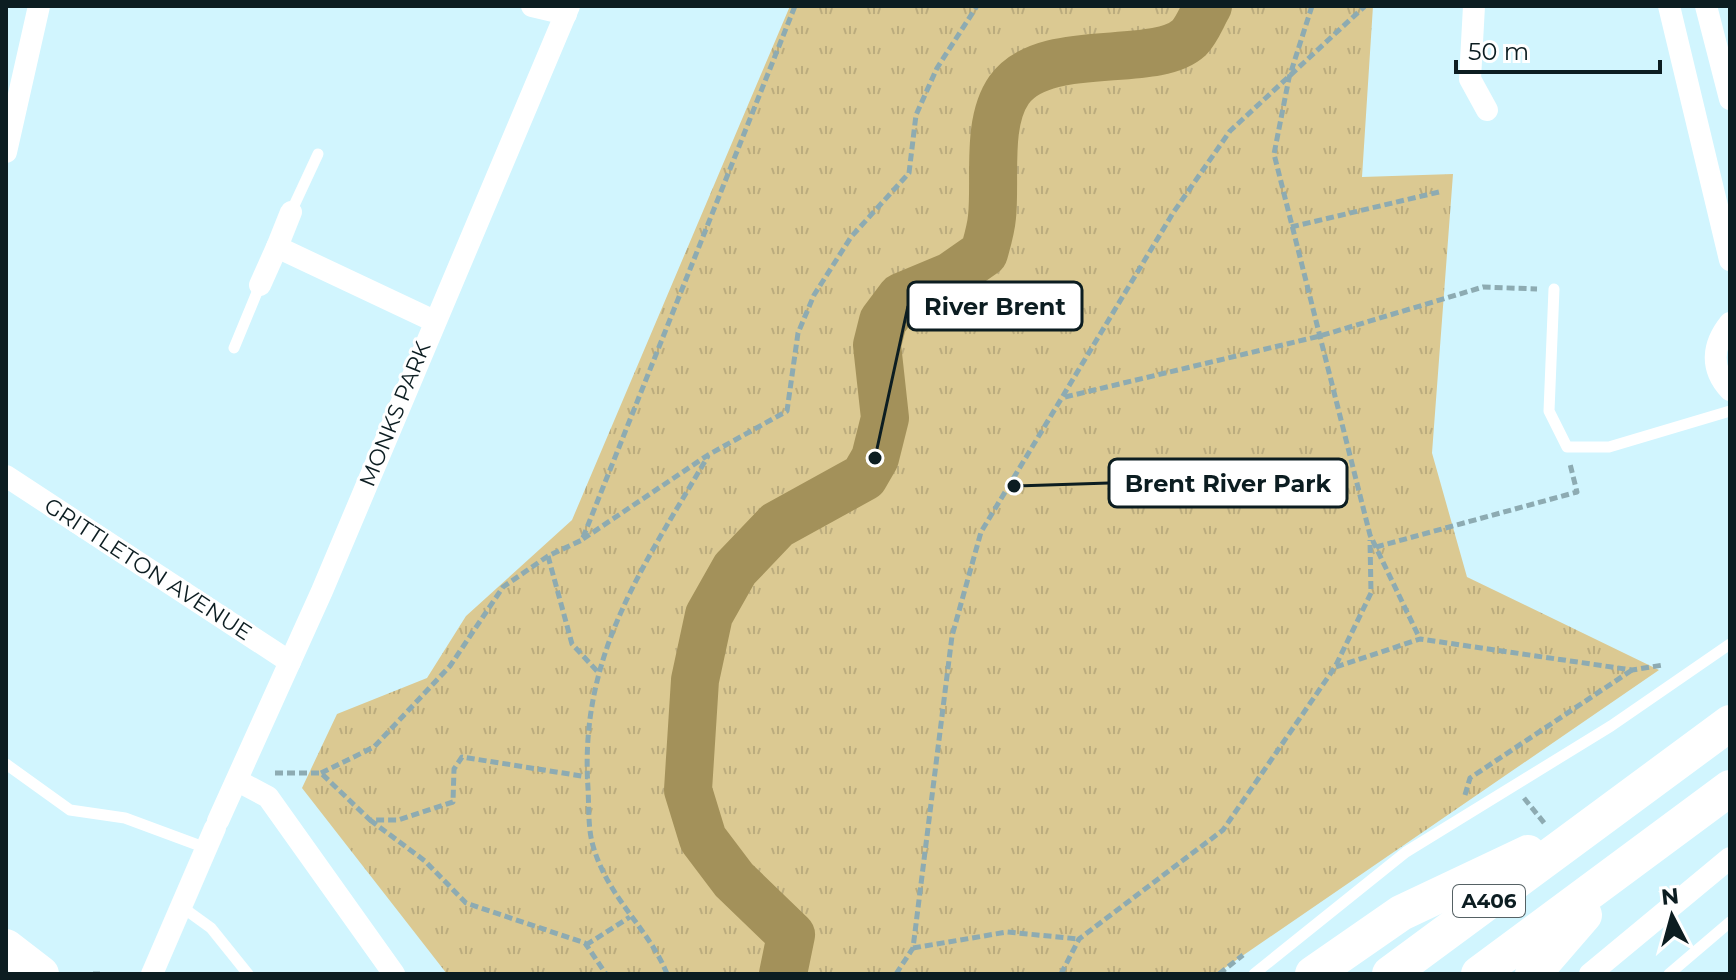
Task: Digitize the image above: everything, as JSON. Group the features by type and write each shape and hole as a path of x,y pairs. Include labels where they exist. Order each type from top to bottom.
{"main road":[{"name":"A406","path":"1390,974 1730,723"},
{"name":"A406","path":"1479,974 1730,788"},
{"path":"1313,974 1433,895 1588,827"},
{"path":"1533,974 1623,869"},
{"path":"6,947 41,974"}],"street":[{"path":"6,152 39,6"},
{"path":"532,6 568,10"},
{"path":"1474,6 1470,79 1487,110"},
{"path":"1669,6 1730,260"},
{"path":"1706,6 1730,99"},
{"name":"MONKS PARK","path":"152,974 290,662 568,10"},
{"path":"260,285 291,212"},
{"path":"277,247 434,321"},
{"path":"1730,323 1721,334 1714,354 1717,370 1730,390"},
{"name":"GRITTLETON AVENUE","path":"6,476 290,662"},
{"path":"240,776 268,797 394,974"},
{"path":"1598,971 1730,858"}],"lane":[{"path":"291,212 318,154"},
{"path":"234,348 260,285"},
{"path":"1554,289 1549,411 1567,447 1609,447 1730,411"},
{"path":"1254,974 1406,852 1611,726 1730,644"},
{"path":"6,764 70,810 213,832"},
{"path":"182,907 211,928 248,974"},
{"path":"1669,974 1730,922"}],"path":[{"path":"582,540 795,6"},
{"path":"965,22 971,6"},
{"path":"240,776 321,773 374,747 450,666 503,587 548,556 582,540 708,455 787,411 798,333 814,295 851,237 909,173 916,115 937,68 977,6"},
{"path":"1312,6 1289,78 1274,154 1370,535 1420,639"},
{"path":"896,974 913,948 952,636 981,532 1173,213 1230,131 1365,6"},
{"path":"1291,227 1439,192"},
{"path":"1064,397 1320,336 1483,287 1554,289"},
{"path":"1376,547 1577,492 1567,447"},
{"path":"667,974 662,960 616,898 592,842 588,777 590,706 597,671 626,598 708,455"},
{"path":"1061,974 1079,939 1223,830 1335,667 1371,593 1370,535"},
{"path":"548,556 572,644 597,671"},
{"path":"1335,667 1420,639 1632,670 1708,659"},
{"path":"370,820 398,820 453,802 454,769 462,757 588,777"},
{"path":"321,773 370,820 425,861 466,903 562,933 586,945 606,974"},
{"path":"586,945 630,917"},
{"path":"913,948 1007,932 1079,939"},
{"path":"93,974 100,974"}],"green space":[{"path":"790,6 1373,6 1362,177 1453,174 1432,453 1467,577 1659,670 1216,974 447,974 302,788 337,714 427,678 466,616 572,520"}],"waterway":[{"path":"783,974 791,935 734,880 703,839 688,790 695,680 709,615 735,569 777,525 864,477 875,458 885,418 877,345 883,321 901,297 951,276 984,253 992,217 997,118 1009,90 1026,75 1047,65 1151,53 1173,47 1192,35 1208,6"}],"place":[{"name":"River Brent","path":"875,458"},
{"name":"Brent River Park","path":"1014,486"}]}
